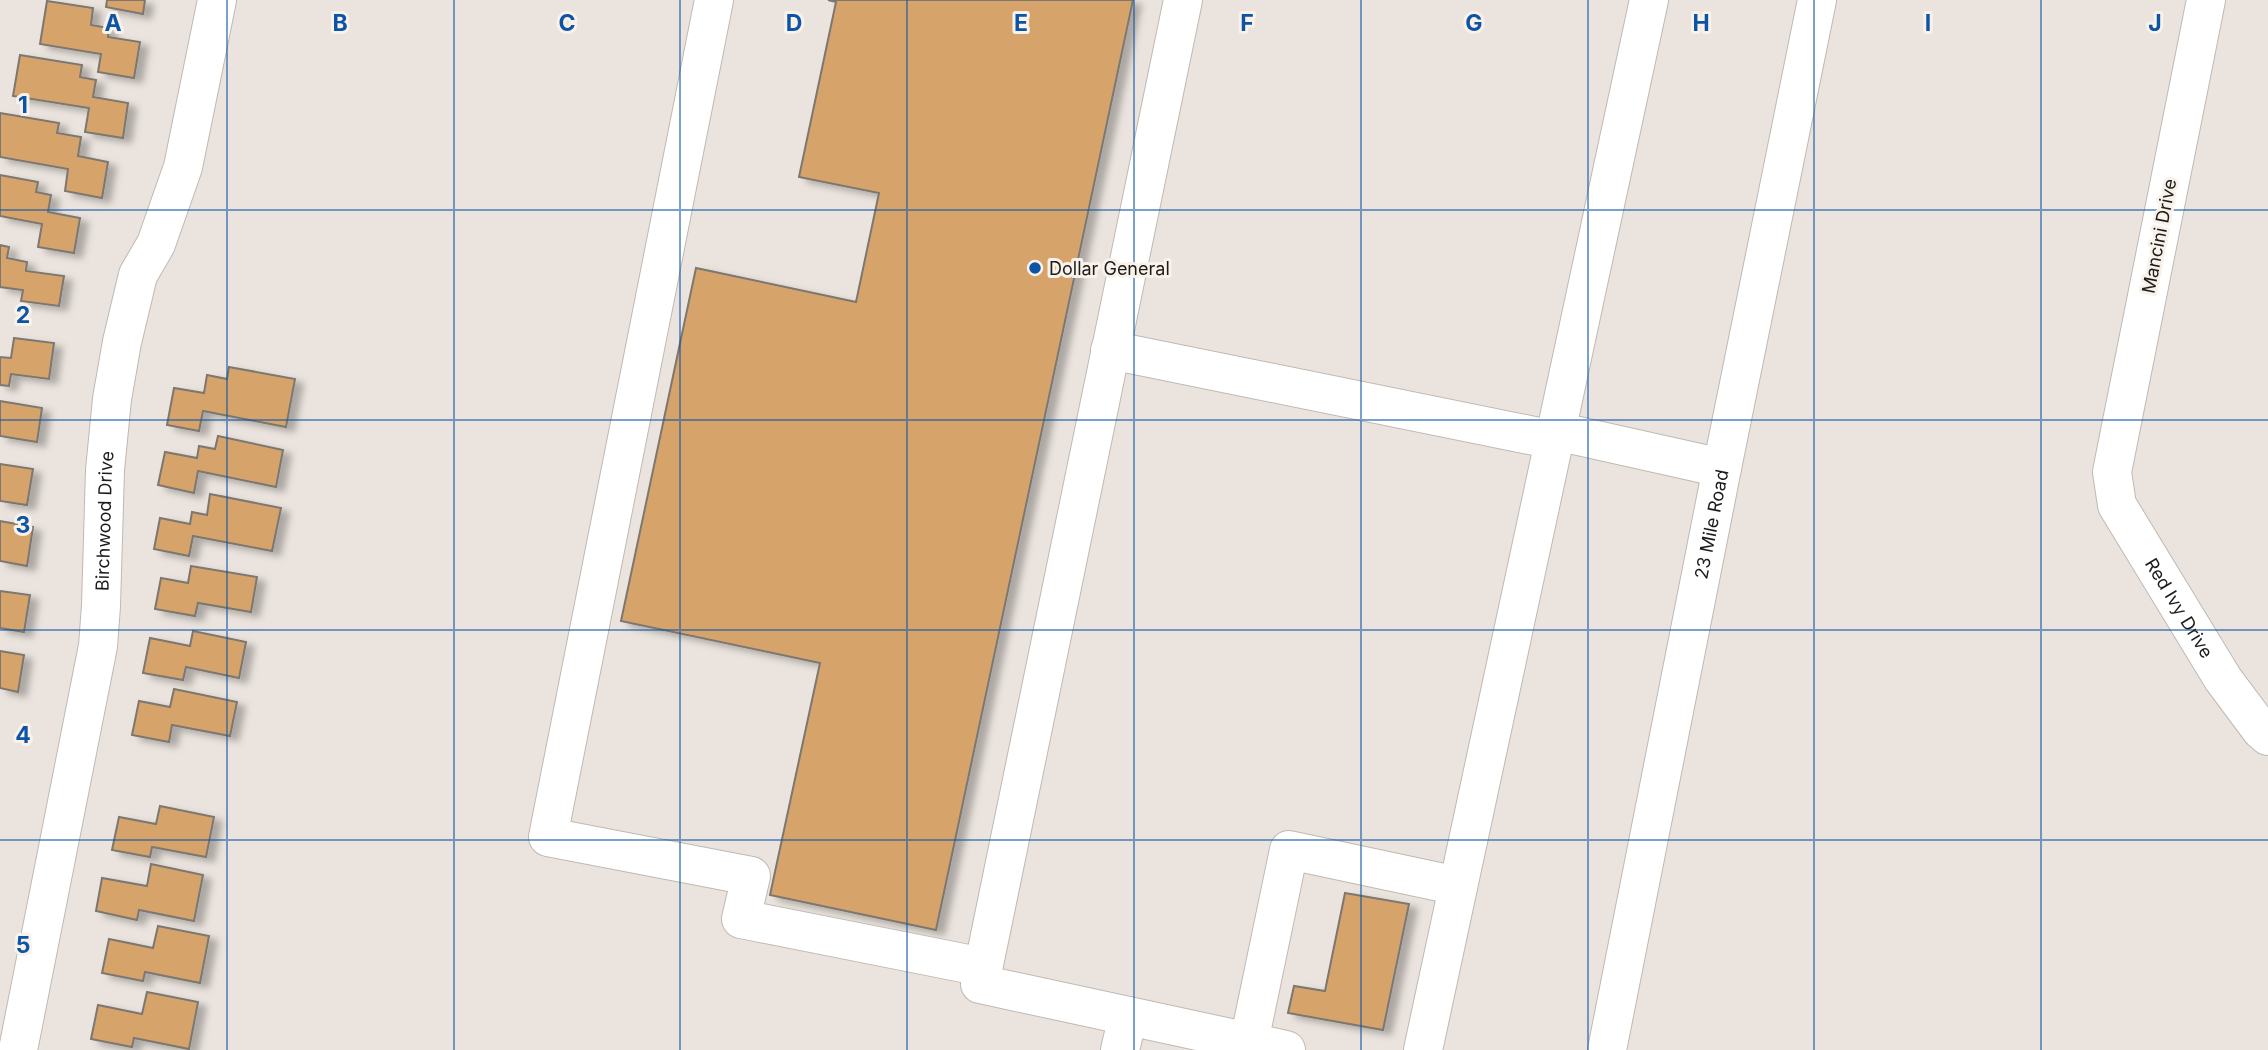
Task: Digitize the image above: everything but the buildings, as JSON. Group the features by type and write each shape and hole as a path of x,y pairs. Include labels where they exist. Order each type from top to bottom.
{"street":[{"name":"Birchwood Drive","path":"18,1050 98,646 105,470 121,342 138,275 156,244 183,167 217,0"},
{"path":"714,0 548,837 751,876 741,919 983,967"},
{"path":"1183,0 980,984 1124,1033 1249,1042 1286,1050"},
{"path":"1423,1050 1649,0"},
{"name":"23 Mile Road","path":"1607,1050 1817,0"},
{"name":"Mancini Drive","path":"2112,472 2206,0"},
{"path":"1110,351 1722,468"},
{"name":"Red Ivy Drive","path":"2112,472 2117,505 2223,679 2268,736"},
{"path":"1249,1042 1289,850 1458,886"}],"place":[{"name":"Dollar General","path":"1035,268"}]}
